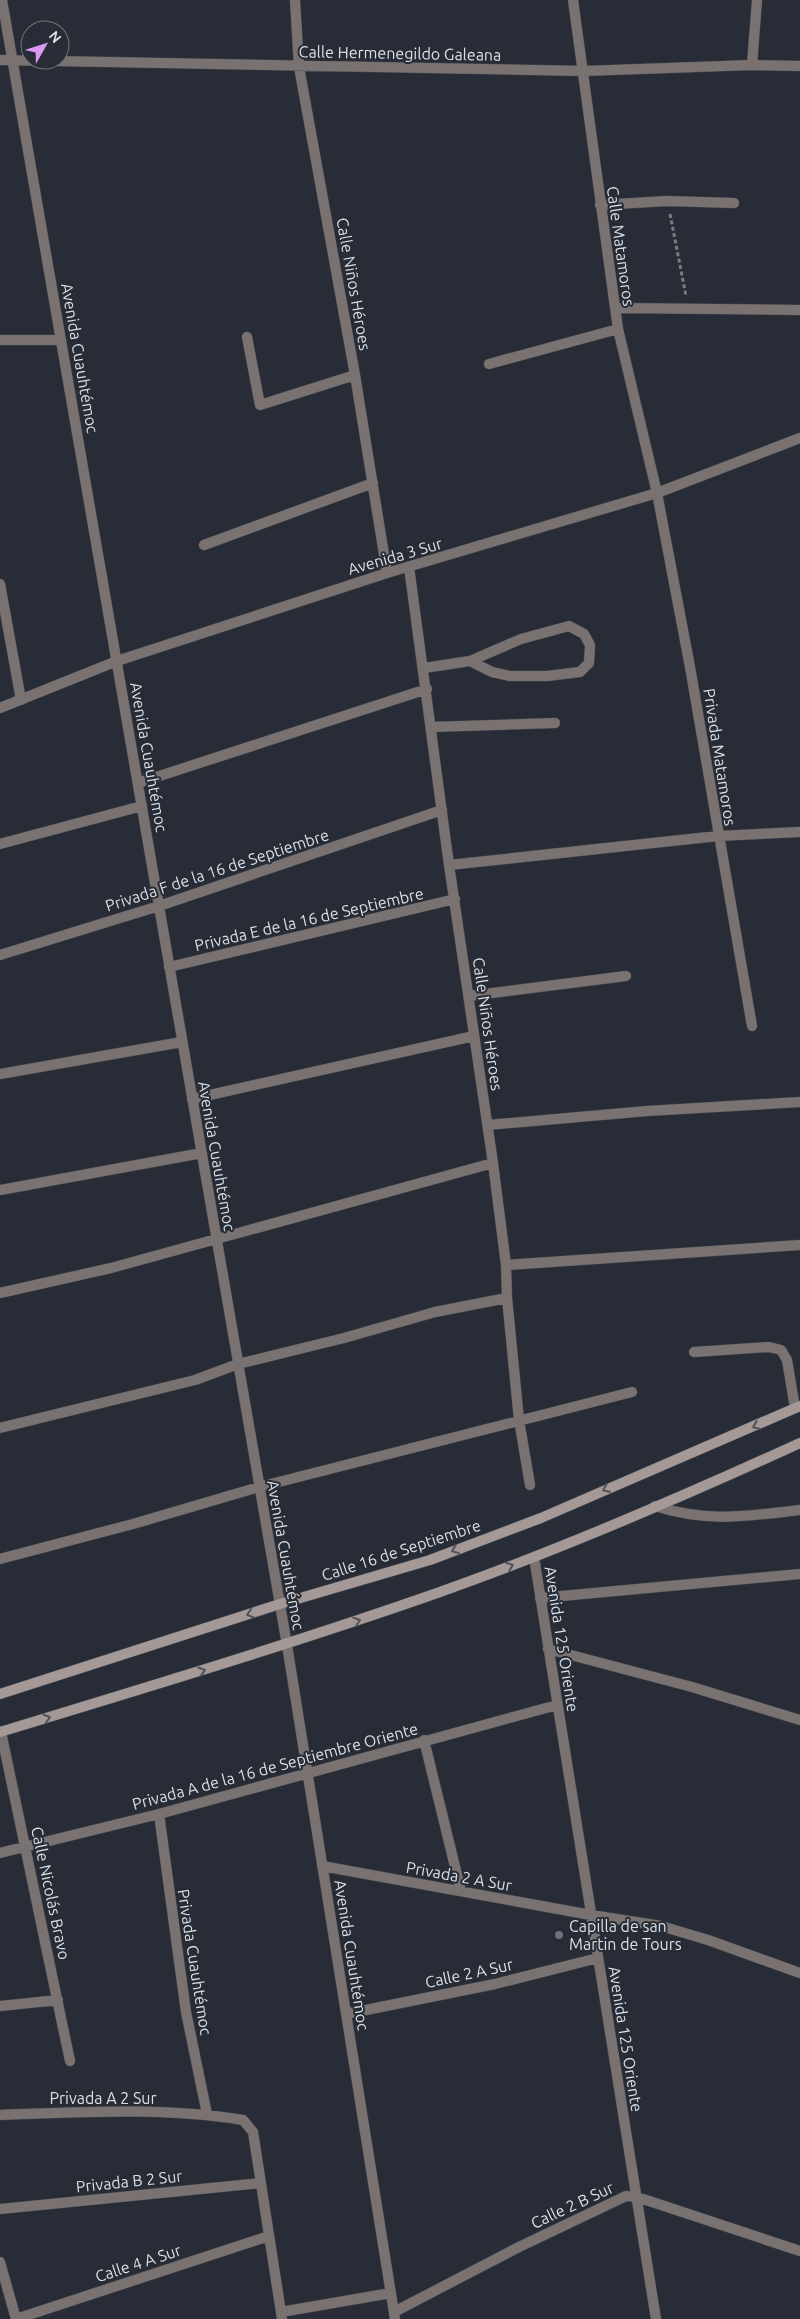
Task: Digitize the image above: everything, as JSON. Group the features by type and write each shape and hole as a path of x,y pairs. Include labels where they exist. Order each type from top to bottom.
{"main road":[{"name":"Calle 16 de Septiembre","path":"0,1694 280,1604 430,1560 541,1518 798,1407"},
{"path":"1,1732 287,1645 442,1592 534,1557 800,1444"}],"street":[{"name":"Avenida Cuauhtémoc","path":"2,0 287,1645 395,2315"},
{"name":"Calle Niños Héroes","path":"295,0 299,67 355,375 387,573"},
{"name":"Calle Matamoros","path":"573,0 618,329 657,493"},
{"path":"752,65 757,0"},
{"name":"Calle Hermenegildo Galeana","path":"0,60 583,71 752,65 800,66"},
{"path":"600,205 668,201 734,203"},
{"path":"615,308 799,310"},
{"path":"489,364 618,329"},
{"path":"247,337 260,405 355,375"},
{"path":"0,340 61,340"},
{"name":"Avenida 3 Sur","path":"0,708 117,660 387,573 657,493 800,438"},
{"path":"204,545 373,483"},
{"name":"Privada Matamoros","path":"657,493 690,667 752,1026"},
{"name":"Calle Niños Héroes","path":"409,567 427,689 449,865 488,1125 506,1265 507,1298 519,1420 530,1485"},
{"path":"0,584 21,700"},
{"path":"424,668 470,661 521,639 569,626 584,634 590,646 589,663 585,669 572,673 547,676 510,676 492,672 470,661"},
{"path":"138,783 427,689"},
{"path":"431,727 555,723"},
{"path":"0,844 142,806"},
{"name":"Privada F de la 16 de Septiembre","path":"0,955 159,906 442,810"},
{"path":"449,865 718,836 800,832"},
{"name":"Privada E de la 16 de Septiembre","path":"170,967 455,899"},
{"path":"469,996 626,976"},
{"path":"192,1099 474,1036"},
{"path":"0,1074 182,1042"},
{"path":"488,1125 647,1111 800,1102"},
{"path":"0,1190 202,1153"},
{"path":"0,1293 111,1268 493,1163"},
{"path":"506,1265 800,1245"},
{"path":"0,1428 195,1380 238,1364 344,1338 435,1312 507,1298"},
{"path":"694,1352 769,1347 781,1350 786,1360 798,1407"},
{"path":"0,1559 259,1487 632,1392"},
{"path":"655,1506 678,1513 730,1518 800,1510"},
{"name":"Avenida 125 Oriente","path":"534,1557 656,2319"},
{"path":"540,1598 800,1574"},
{"path":"548,1649 692,1687 800,1720"},
{"name":"Privada A de la 16 de Septiembre Oriente","path":"0,1853 159,1814 424,1740 558,1705"},
{"name":"Calle Nicolás Bravo","path":"1,1732 70,2061"},
{"path":"424,1740 461,1891"},
{"name":"Privada Cuauhtémoc","path":"159,1814 186,2012 207,2114"},
{"name":"Privada 2 A Sur","path":"322,1866 591,1915"},
{"path":"591,1915 661,1926 708,1940 800,1973"},
{"name":"Calle 2 A Sur","path":"346,2014 495,1984 598,1958"},
{"path":"0,2006 58,2000"},
{"name":"Privada A 2 Sur","path":"0,2115 81,2112 207,2114"},
{"path":"207,2114 243,2120 253,2132 281,2316 391,2293"},
{"name":"Privada B 2 Sur","path":"0,2209 261,2183"},
{"name":"Calle 2 B Sur","path":"395,2315 626,2196 636,2197 800,2251"},
{"name":"Calle 4 A Sur","path":"16,2319 269,2236"},
{"path":"0,2262 16,2319"}],"path":[{"path":"668,201 688,308"}],"place":[{"name":"Capilla de san Martin de Tours","path":"559,1935"}]}
